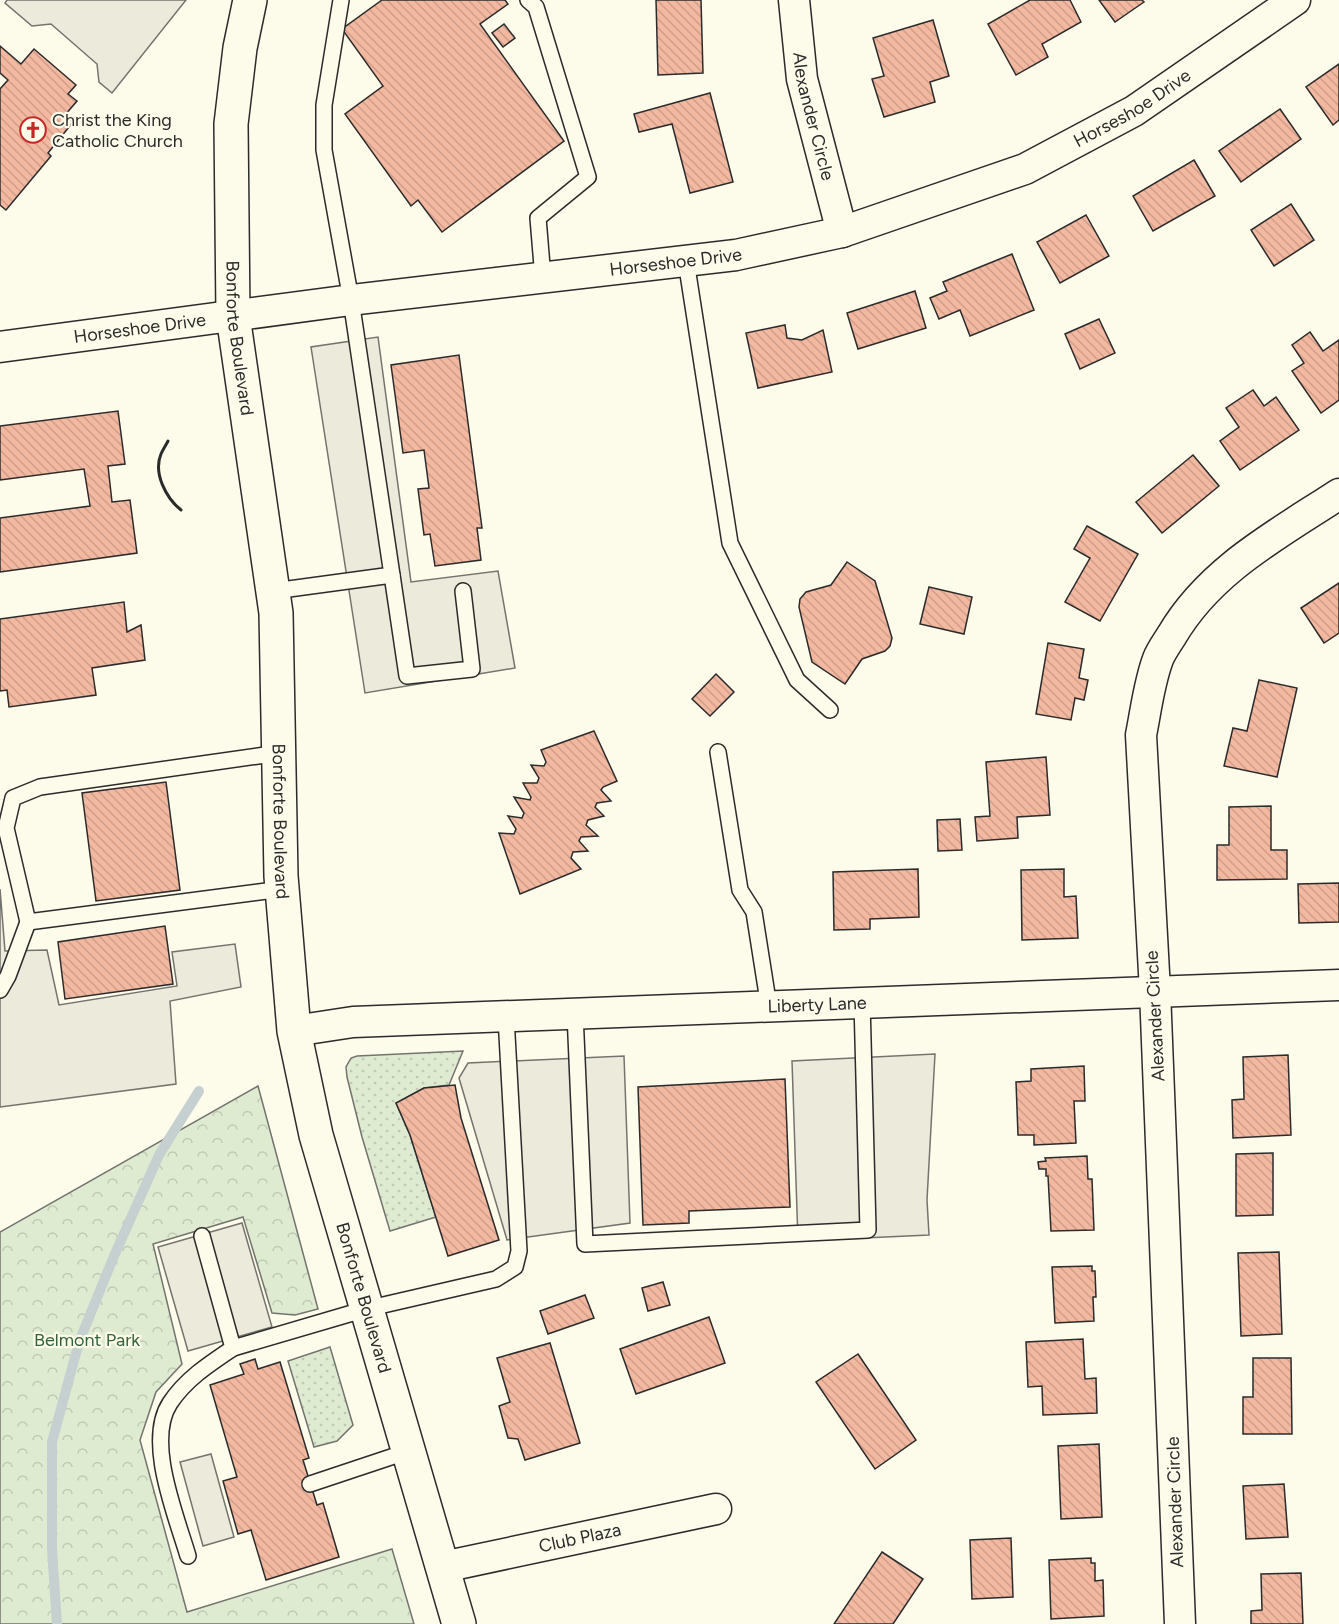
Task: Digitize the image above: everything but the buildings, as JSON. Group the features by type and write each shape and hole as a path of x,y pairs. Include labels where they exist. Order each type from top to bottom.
{"main road":[{"name":"Bonforte Boulevard","path":"250,0 240,48 231,124 233,316 274,591 282,889 294,1031 316,1136 459,1624"}],"street":[{"name":"Alexander Circle","path":"794,0 802,79 842,232"},
{"name":"Horseshoe Drive","path":"0,347 351,300 736,255 842,232 1025,169 1134,111 1295,0"},
{"name":"Alexander Circle","path":"1180,1624 1155,991 1141,735 1158,658 1181,619 1241,557 1339,494"},
{"name":"Liberty Lane","path":"294,1031 353,1022 1339,985"},
{"name":"Club Plaza","path":"443,1567 716,1509"}],"lane":[{"path":"341,0 324,105 324,150 351,300 407,676 472,669 463,591"},
{"path":"528,0 536,7 588,177 538,218 543,278"},
{"path":"686,261 730,543 797,680 830,710"},
{"path":"274,591 392,575"},
{"path":"718,752 740,890 754,912 769,1007"},
{"path":"0,990 8,976 28,922 6,828 13,798 40,787 279,753"},
{"path":"28,922 282,889"},
{"path":"575,1013 585,1244 868,1230 862,1002"},
{"path":"188,1556 160,1459 161,1430 169,1405 202,1369 233,1348 366,1309 496,1279 515,1267 519,1251 506,1017"},
{"path":"202,1236 233,1348"},
{"path":"310,1484 409,1451"}],"green space":[{"path":"463,1051 449,1085 424,1088 396,1103 410,1135 436,1217 390,1231 362,1137 346,1067 351,1058 357,1056"},
{"name":"Belmont Park","path":"258,1086 318,1309 295,1315 272,1313 243,1217 153,1244 182,1364 156,1392 140,1440 187,1612 392,1549 414,1624 0,1624 0,1232"},
{"path":"330,1347 353,1425 337,1441 314,1447 288,1361"}],"shaded area":[{"path":"7,0 186,0 112,93 99,82 97,64 51,24 32,26 5,3"},
{"path":"378,337 411,582 498,571 515,668 365,693 311,347"},
{"path":"0,889 5,951 47,950 59,1005 177,986 172,952 235,944 241,987 170,1001 176,1084 0,1107"},
{"path":"935,1054 927,1200 929,1235 798,1241 792,1061"},
{"path":"624,1056 630,1223 507,1240 459,1078 468,1063"},
{"path":"242,1223 272,1327 188,1351 158,1247"},
{"path":"211,1454 234,1537 203,1546 180,1462"}],"waterway":[{"path":"57,1624 52,1549 52,1442 79,1342 114,1256 159,1155 199,1091"}],"wall":[{"path":"168,441 159,461 160,477 170,499 181,510"}],"place":[{"name":"Christ the King Catholic Church","path":"33,130"}]}
